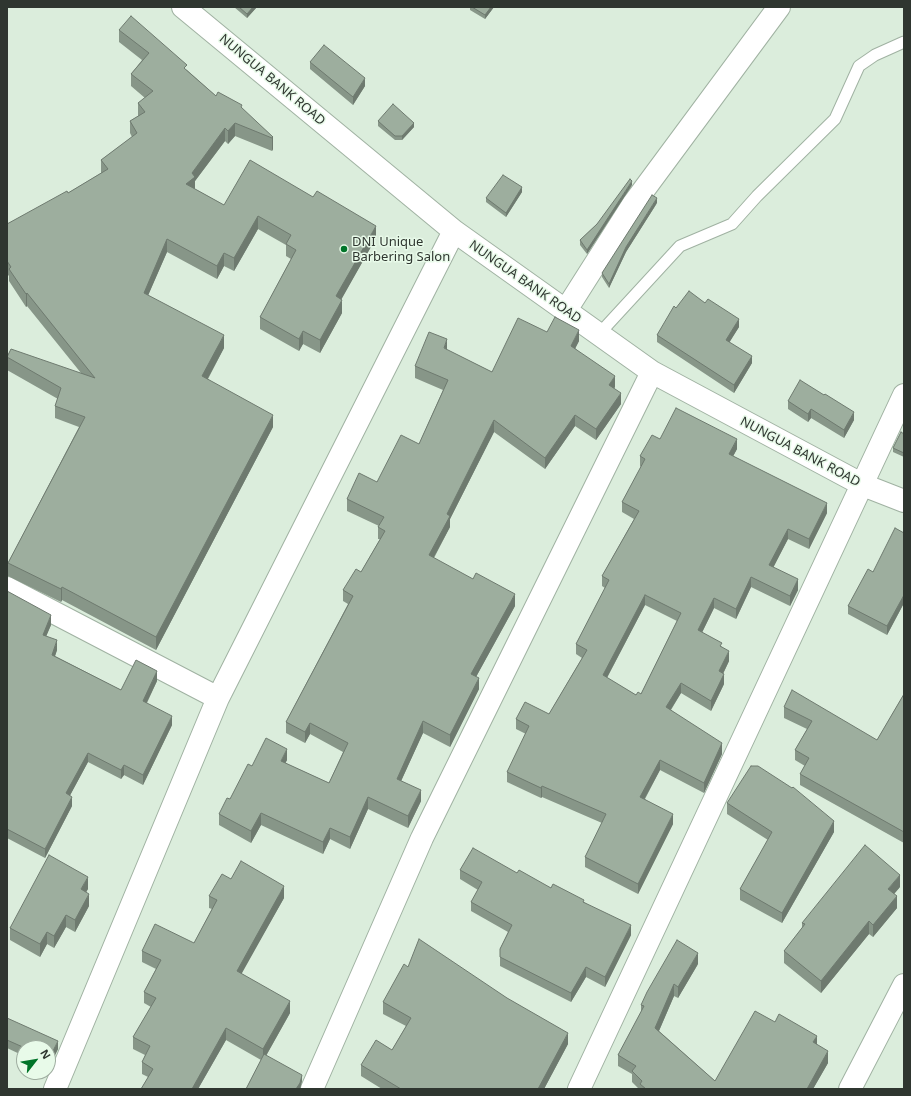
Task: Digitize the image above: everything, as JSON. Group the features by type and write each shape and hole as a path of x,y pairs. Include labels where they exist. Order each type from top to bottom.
{"street":[{"name":"NUNGUA BANK ROAD","path":"183,7 454,231 652,372 863,486 904,501"},
{"path":"566,310 634,204 779,7"},
{"path":"54,1089 218,698 454,231"},
{"path":"312,1089 422,838 652,372"},
{"path":"584,1086 904,395"},
{"path":"7,588 218,698"},
{"path":"850,1089 904,985"}],"lane":[{"path":"599,334 680,246 732,224 757,196 835,119 859,66 875,55 904,42"}],"building":[{"path":"239,7 253,7 247,14"},
{"path":"472,7 491,7 485,15"},
{"path":"131,16 187,65 184,68 216,96 218,92 242,105 241,107 273,137 272,138 235,123 228,131 225,128 192,173 195,177 186,184 224,205 250,160 313,197 317,191 376,226 336,296 342,300 320,340 303,331 299,339 260,317 296,250 286,244 291,235 258,216 234,258 224,253 217,266 167,239 144,293 224,335 202,376 273,415 156,637 62,587 61,589 8,563 85,417 55,406 61,388 7,357 11,349 95,378 27,293 26,294 9,269 11,267 7,261 7,224 67,191 68,193 108,169 101,160 137,133 130,121 145,112 138,103 153,91 131,74 149,53 119,30"},
{"path":"324,45 365,78 353,97 310,62"},
{"path":"393,104 414,123 402,136 395,136 378,121"},
{"path":"503,175 522,187 506,213 486,198"},
{"path":"630,179 632,181 587,250 580,240 597,224"},
{"path":"652,195 657,198 626,247 609,284 602,273"},
{"path":"689,291 705,303 708,299 739,319 726,340 752,356 734,385 657,335 674,306 676,308"},
{"path":"555,317 579,330 571,346 615,376 609,385 621,393 596,429 575,415 545,458 494,420 447,514 450,516 429,555 473,579 476,573 515,594 471,674 479,678 450,735 423,721 397,779 421,790 408,816 368,797 350,837 330,828 323,842 261,813 251,831 219,814 227,798 230,799 248,764 252,766 266,738 287,749 281,761 329,783 348,743 310,723 305,732 286,722 353,596 343,590 356,569 361,572 385,531 378,527 384,517 347,499 359,473 377,482 401,435 419,444 448,380 415,366 429,332 447,339 444,348 492,372 518,318 547,332"},
{"path":"800,380 854,412 844,430 811,409 808,414 788,401"},
{"path":"676,408 737,439 729,454 827,503 809,539 788,529 769,565 798,579 790,596 751,577 736,609 714,598 698,630 722,643 720,646 729,651 719,671 724,674 711,701 681,683 666,707 722,743 704,783 660,760 640,797 673,814 638,884 585,857 606,814 542,786 541,788 507,772 529,726 516,719 525,702 549,714 587,650 576,644 609,580 602,576 639,511 622,502 645,459 640,456 652,435 660,439","holes":["645,595 681,613 641,694 638,692 636,695 603,675"]},
{"path":"901,432 904,434 904,453 893,448"},
{"path":"895,528 904,533 904,595 887,626 848,606 868,569 873,572"},
{"path":"7,591 51,615 43,635 57,640 52,655 121,690 136,660 157,671 143,701 172,716 143,775 124,765 121,770 88,753 66,793 72,797 45,849 7,829"},
{"path":"792,690 877,740 904,694 904,832 800,774 809,758 795,750 812,721 784,707"},
{"path":"751,766 758,766 792,788 793,787 834,821 782,913 740,889 772,832 727,803"},
{"path":"865,845 900,875 888,889 897,896 873,925 869,921 821,981 784,951 805,924 802,923"},
{"path":"473,848 517,873 519,870 551,888 553,884 584,900 583,902 631,925 605,977 586,967 571,993 500,957 500,949 512,925 471,902 482,882 460,870"},
{"path":"49,855 88,877 81,889 89,894 75,920 66,915 54,936 47,932 40,944 10,928"},
{"path":"241,861 284,886 237,971 290,1001 263,1049 226,1028 192,1089 141,1089 153,1069 142,1062 150,1046 133,1037 156,998 144,992 161,960 142,951 155,924 194,943 217,900 209,896 222,874 231,879"},
{"path":"419,939 507,998 568,1033 538,1089 401,1089 361,1065 376,1040 392,1050 411,1018 383,1002 404,964 408,967"},
{"path":"677,940 698,953 678,987 674,984 655,1028 715,1081 755,1011 775,1022 779,1014 817,1036 813,1042 828,1051 807,1089 646,1089 640,1084 642,1081 632,1071 636,1066 618,1055 644,1006 641,1005 647,992"},
{"path":"7,1018 56,1040 16,1040 16,1044 7,1040"},
{"path":"264,1054 302,1075 300,1083 296,1089 246,1089"}],"place":[{"name":"DNI Unique Barbering Salon","path":"344,249"}]}
